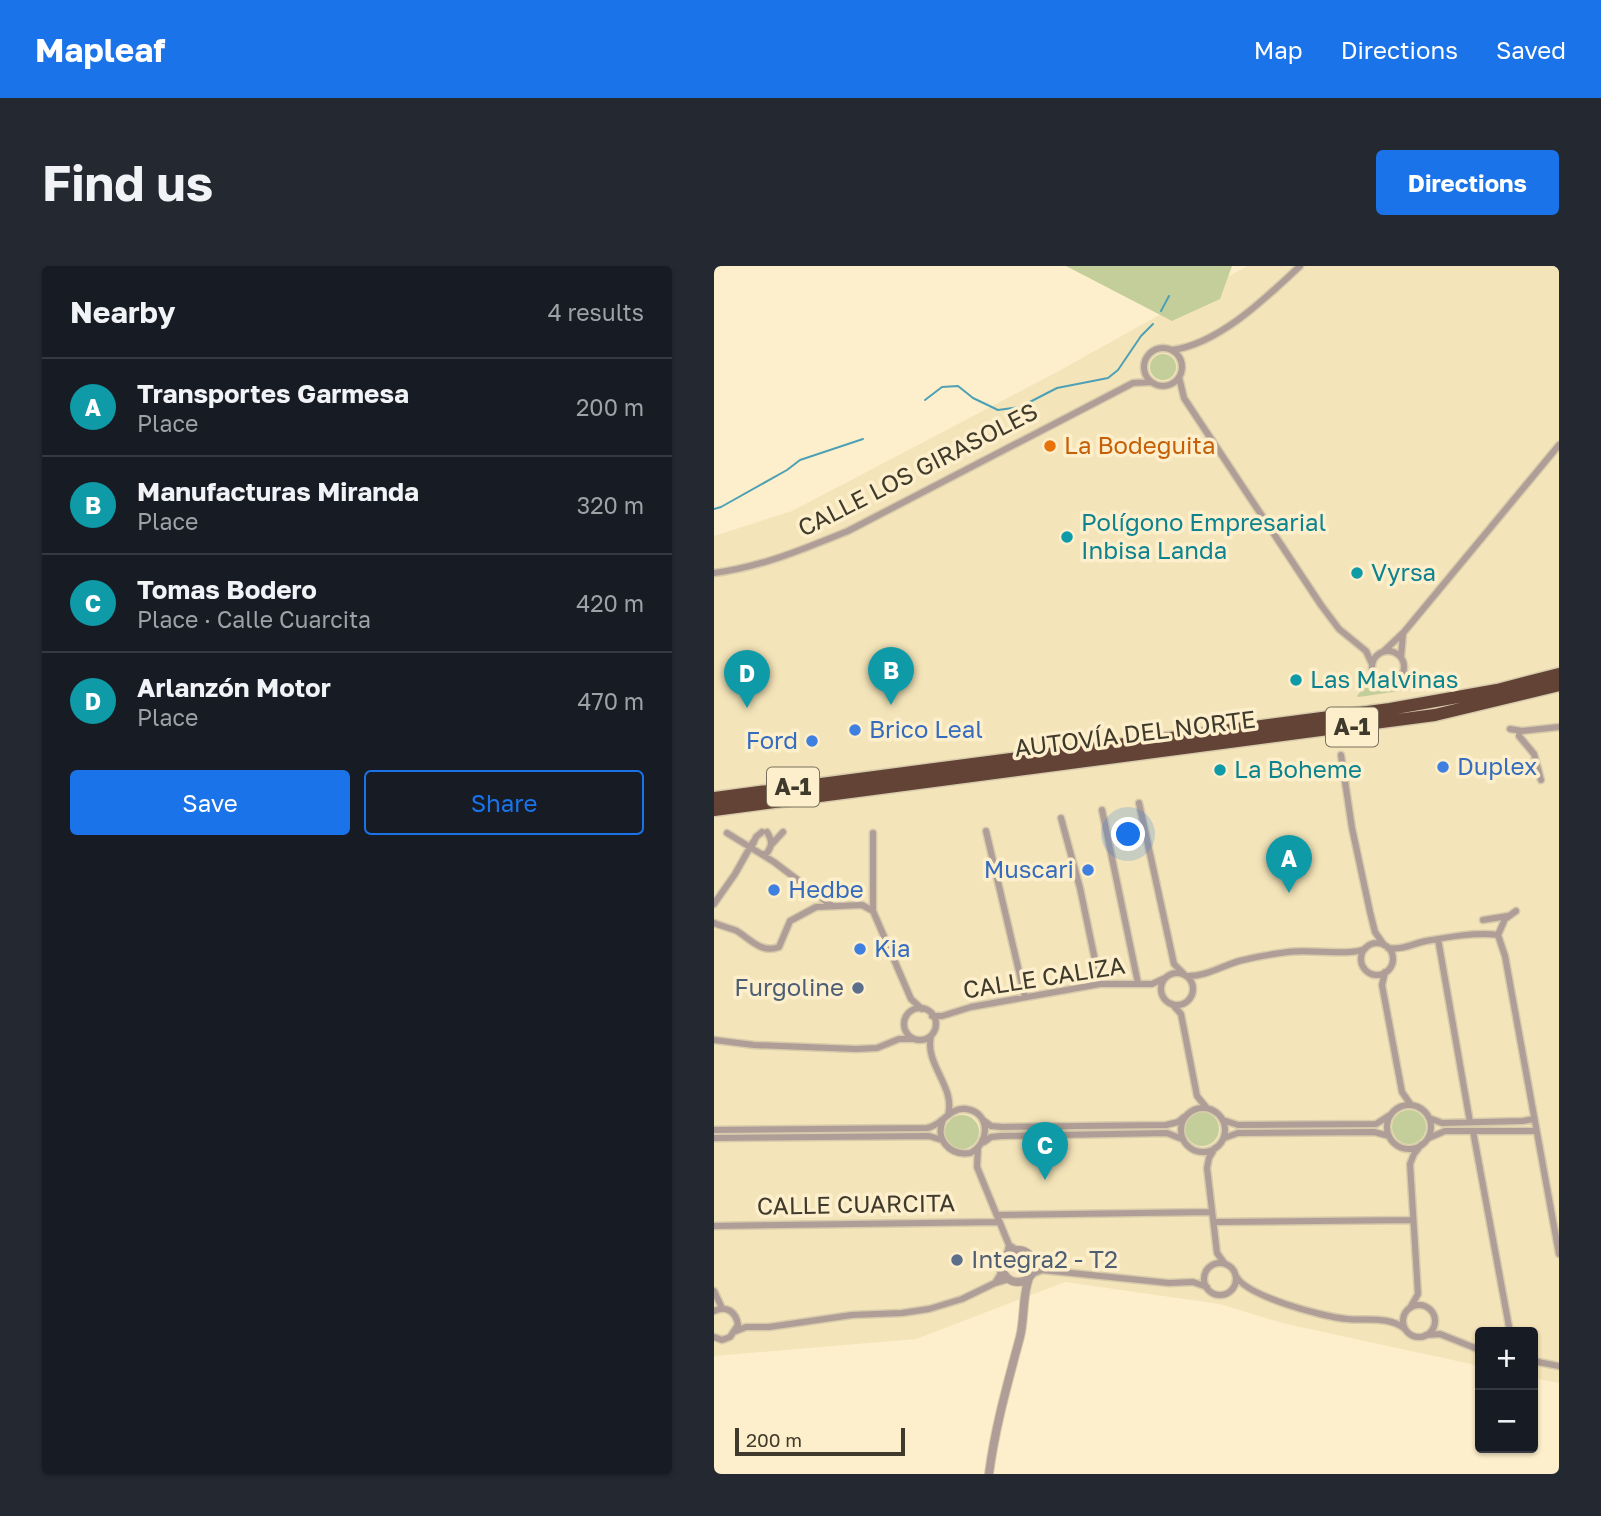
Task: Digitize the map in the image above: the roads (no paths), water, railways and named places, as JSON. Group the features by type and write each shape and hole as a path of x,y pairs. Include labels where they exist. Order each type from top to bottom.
{"highway":[{"name":"AUTOVÍA DEL NORTE","path":"714,798 1433,703 1559,674"},
{"name":"AUTOVÍA DEL NORTE","path":"714,810 1457,712 1559,685"},
{"path":"1457,712 1501,706 1559,693"}],"street":[{"path":"1184,398 1151,382 1144,361 1151,351 1162,347 1172,350 1192,345 1249,313 1300,266"},
{"path":"1192,345 1182,363 1179,377 1184,398 1330,619 1371,658 1372,670 1383,682 1394,682 1402,674 1404,669 1401,642 1404,632"},
{"path":"1172,350 1182,363"},
{"name":"CALLE LOS GIRASOLES","path":"1133,383 1144,367"},
{"path":"1164,386 1179,377"},
{"name":"CALLE LOS GIRASOLES","path":"714,573 756,565 848,531 1133,383 1151,382"},
{"path":"1372,664 1377,655 1404,632 1559,445"},
{"path":"1361,647 1393,652 1401,657"},
{"path":"1510,729 1519,731 1559,727"},
{"path":"1519,731 1534,754 1541,780"},
{"path":"1341,755 1352,828 1375,933 1393,960"},
{"path":"1139,803 1174,964 1192,983 1193,990"},
{"path":"1102,810 1138,983"},
{"path":"1061,818 1080,888 1100,985"},
{"path":"986,831 1025,997"},
{"path":"714,904 765,832 771,840 770,856 774,862"},
{"path":"755,849 766,853 783,832"},
{"path":"873,832 873,911 911,999 932,1016 935,1026 930,1048 951,1101 963,1109 975,1112 991,1126 1166,1125 1178,1122 1184,1117 1197,1096"},
{"path":"727,833 774,862 831,905"},
{"path":"816,908 817,894"},
{"path":"714,923 772,950 779,947 790,921 816,908 862,905 873,911"},
{"path":"1483,920 1508,916 1516,911"},
{"path":"1508,916 1498,935 1505,956 1559,1254"},
{"path":"1363,964 1362,958 1375,933"},
{"path":"1166,977 1174,973 1198,976 1240,961 1288,952 1322,950 1353,954 1374,943 1400,949 1438,939 1498,935"},
{"path":"1438,939 1470,1122"},
{"path":"1373,974 1385,972 1390,968 1400,949"},
{"path":"1353,954 1382,985"},
{"path":"1174,964 1162,984 1162,994 1181,1014 1197,1096 1206,1107 1219,1114 1225,1126 1223,1138 1209,1158 1208,1168 1217,1253 1225,1264 1231,1267 1244,1287 1291,1306 1332,1317 1392,1321 1413,1335 1440,1334 1475,1348"},
{"path":"1385,972 1382,985 1402,1091 1411,1105"},
{"path":"1181,1014 1198,976"},
{"name":"CALLE CALIZA","path":"932,1016 1100,985 1152,984 1166,977"},
{"name":"CALLE CALIZA","path":"1152,984 1162,994"},
{"path":"899,1039 909,1013 911,999"},
{"path":"1172,1004 1186,1002"},
{"path":"909,1013 922,1009"},
{"name":"CALLE CALIZA","path":"935,1026 943,1016"},
{"path":"904,1026 907,1034 930,1048"},
{"path":"714,1040 754,1045 864,1049 884,1047 899,1039 916,1040 932,1034"},
{"path":"1396,1110 1402,1091"},
{"path":"951,1101 940,1132 943,1141 952,1151 962,1154 977,1167 1009,1245 1027,1254 1042,1270"},
{"path":"1223,1120 1238,1125 1376,1124 1396,1110 1411,1105 1420,1108 1428,1118 1430,1131 1427,1139"},
{"path":"1190,1111 1206,1107"},
{"path":"714,1130 927,1128 963,1109"},
{"path":"1389,1136 1387,1123 1390,1115"},
{"path":"1184,1117 1180,1132 1189,1148 1199,1152 1216,1148"},
{"path":"1428,1118 1442,1123 1534,1119"},
{"path":"977,1167 985,1133 983,1120"},
{"path":"1410,1164 1414,1154 1435,1133 1536,1130"},
{"path":"1473,1131 1509,1327"},
{"path":"1223,1138 1238,1133 1374,1132 1389,1136 1401,1147 1410,1164 1418,1294 1423,1306 1432,1312 1440,1334"},
{"path":"962,1154 980,1146 991,1137 1001,1136 1167,1133 1182,1139"},
{"path":"714,1138 929,1136 943,1141"},
{"path":"1401,1147 1413,1149 1421,1146"},
{"path":"1199,1152 1208,1168"},
{"name":"CALLE CUARCITA","path":"714,1226 1212,1212"},
{"path":"1213,1222 1413,1220"},
{"path":"995,1283 1009,1245"},
{"path":"1007,1255 1018,1251"},
{"path":"1193,1282 1205,1274 1217,1253"},
{"path":"989,1474 1007,1381 1020,1335 1032,1261"},
{"path":"1212,1265 1225,1264"},
{"path":"1002,1266 1003,1272 1013,1281 1024,1300"},
{"path":"714,1337 727,1339 746,1327 769,1327 844,1316 929,1309 962,1299 995,1283 1013,1281 1042,1270 1161,1282 1193,1282 1219,1294 1244,1287"},
{"path":"1205,1274 1207,1287"},
{"path":"1231,1290 1236,1276"},
{"path":"715,1294 714,1310 722,1308 731,1311 746,1327"},
{"path":"715,1294 722,1308"},
{"path":"1405,1329 1403,1321 1418,1294"},
{"path":"1392,1321 1407,1311 1423,1306"},
{"path":"736,1331 737,1319"},
{"path":"1423,1336 1431,1330 1434,1322"},
{"path":"1538,1362 1559,1366"}],"waterway":[{"path":"1161,311 1169,296"},
{"path":"925,400 942,387 958,386 973,398 998,410 1020,407 1057,388 1108,378 1118,370 1141,336 1153,324"},
{"path":"714,509 787,470 800,460 863,439"}],"place":[{"name":"La Bodeguita","path":"1050,446"},
{"name":"Polígono Empresarial Inbisa Landa","path":"1067,537"},
{"name":"Vyrsa","path":"1357,573"},
{"name":"Las Malvinas","path":"1296,680"},
{"name":"Manufacturas Miranda","path":"891,705"},
{"name":"Arlanzón Motor","path":"747,708"},
{"name":"Brico Leal","path":"855,730"},
{"name":"Ford","path":"812,741"},
{"name":"Duplex","path":"1443,767"},
{"name":"La Boheme","path":"1220,770"},
{"name":"Muscari","path":"1088,870"},
{"name":"Hedbe","path":"774,890"},
{"name":"Transportes Garmesa","path":"1289,893"},
{"name":"Kia","path":"860,949"},
{"name":"Furgoline","path":"858,988"},
{"name":"Tomas Bodero","path":"1045,1180"},
{"name":"Integra2 - T2","path":"957,1260"}]}
